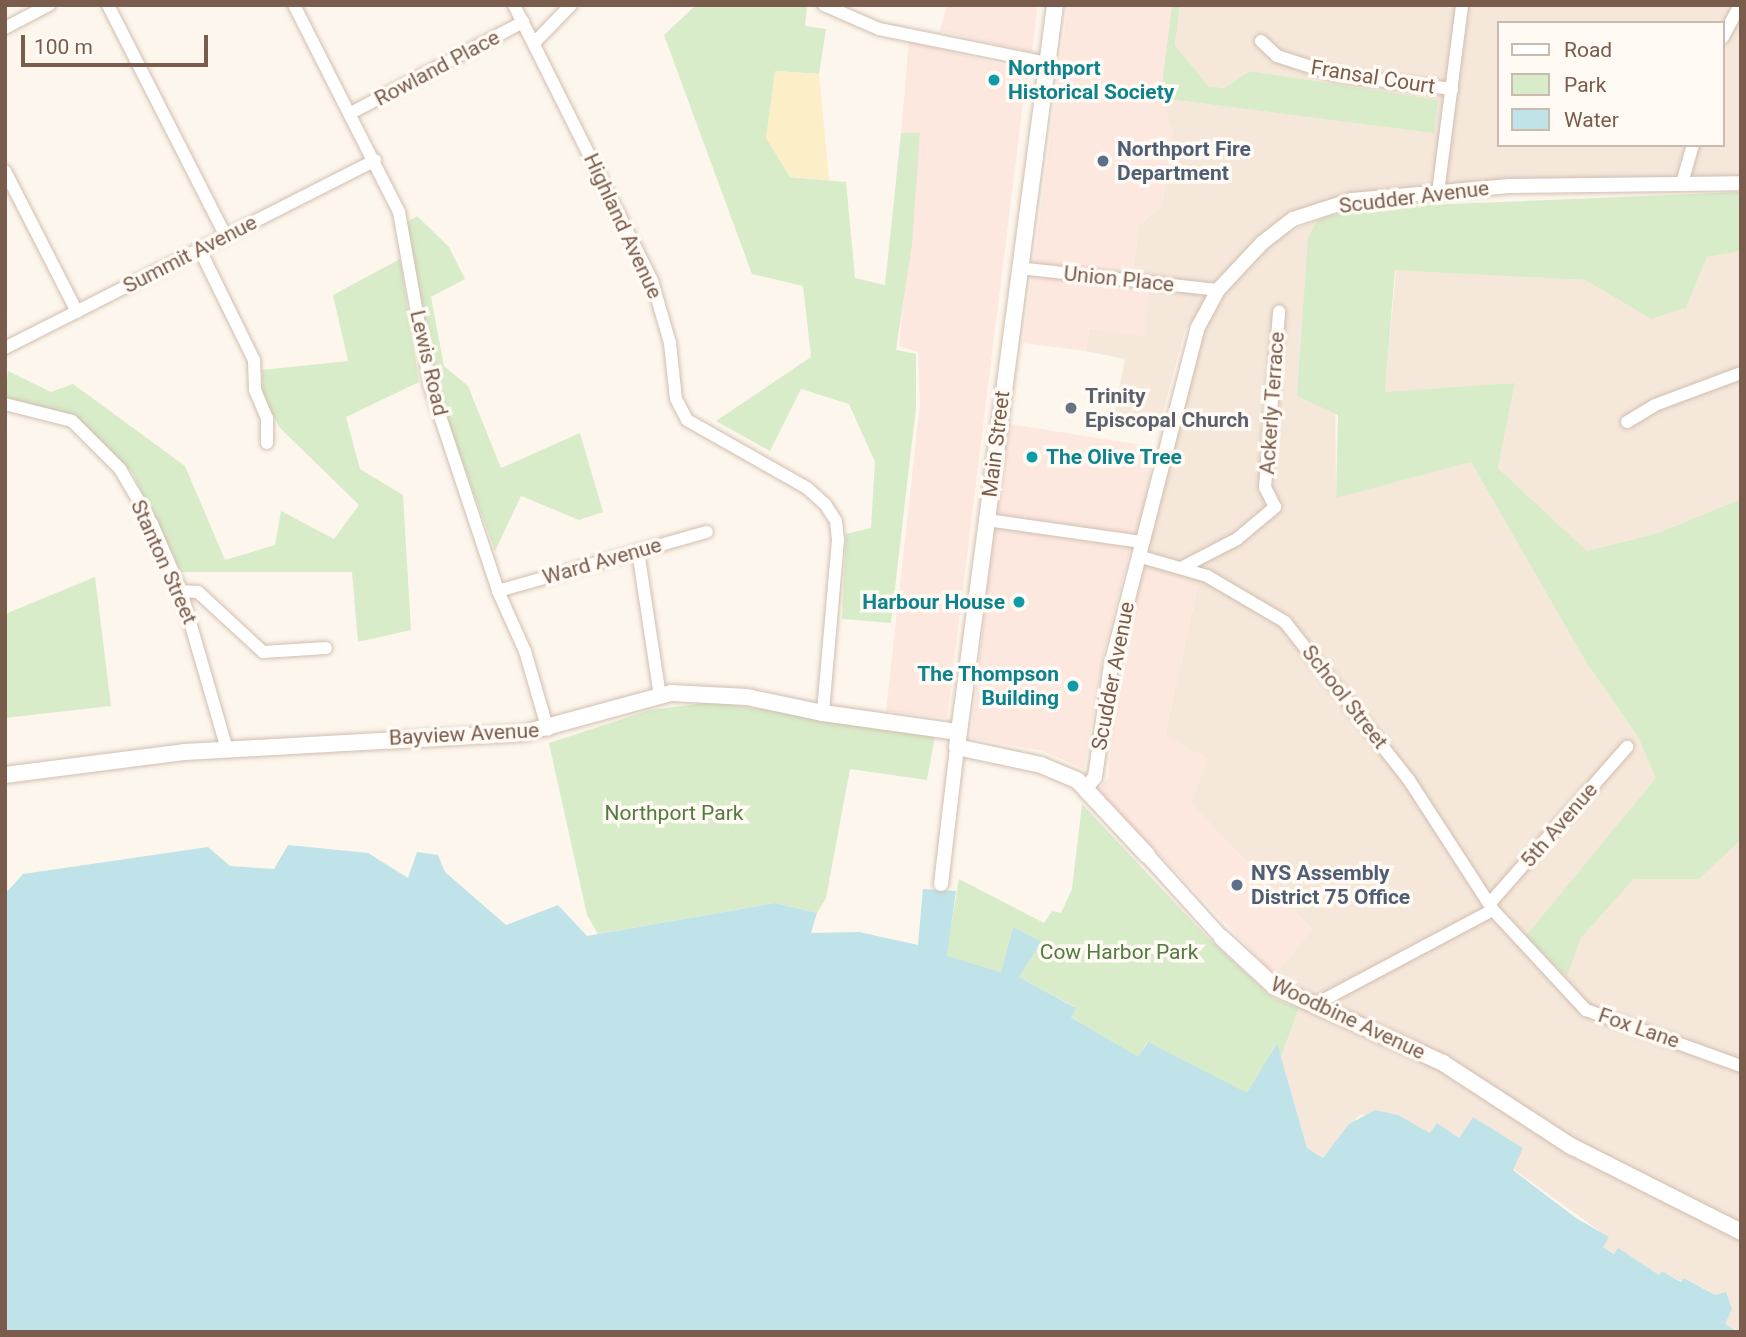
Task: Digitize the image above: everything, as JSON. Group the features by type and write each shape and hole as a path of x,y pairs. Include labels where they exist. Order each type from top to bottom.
{"main road":[{"name":"Main Street","path":"958,739 1055,5"},
{"name":"Bayview Avenue","path":"5,775 227,749 548,730 660,696 747,697 958,739"},
{"name":"Woodbine Avenue","path":"958,739 1041,765 1086,788 1147,855"},
{"name":"Woodbine Avenue","path":"1222,938 1275,987 1443,1063 1571,1146 1741,1232"}],"street":[{"path":"5,28 49,5"},
{"path":"108,5 226,237"},
{"name":"Lewis Road","path":"295,5 399,212 430,386 498,591 525,651 548,730"},
{"name":"Highland Avenue","path":"514,5 652,281 670,343 676,399 687,420 807,488 825,504 836,521 838,540 823,713"},
{"path":"534,43 571,5"},
{"path":"824,5 879,29 1047,63"},
{"path":"1438,193 1462,5"},
{"path":"1725,33 1740,5"},
{"name":"Rowland Place","path":"351,113 523,22"},
{"name":"Fransal Court","path":"1261,41 1277,56 1336,75 1452,89"},
{"path":"1682,183 1692,147"},
{"name":"Summit Avenue","path":"5,348 375,160"},
{"path":"5,171 76,312"},
{"name":"Scudder Avenue","path":"1086,788 1095,778 1111,664 1192,344 1218,290 1262,243 1293,219 1352,200 1509,186 1741,183"},
{"path":"200,250 254,360 255,390 267,418 267,443"},
{"name":"Union Place","path":"1019,268 1218,290"},
{"name":"Ackerly Terrace","path":"1183,567 1237,539 1275,507 1265,487 1279,312"},
{"path":"1627,422 1655,405 1741,373"},
{"name":"Stanton Street","path":"5,404 72,421 120,469 152,524 181,591 227,749"},
{"name":"School Street","path":"987,520 1140,549 1206,576 1285,622 1393,759 1491,906"},
{"name":"Ward Avenue","path":"498,591 706,532"},
{"path":"638,551 660,696"},
{"path":"181,591 198,592 263,652 326,648"},
{"name":"Main Street","path":"941,884 958,739"},
{"name":"5th Avenue","path":"1316,1004 1491,906 1627,747"},
{"name":"Woodbine Avenue","path":"1147,855 1222,938"},
{"name":"Fox Lane","path":"1491,906 1586,1010 1741,1066"}],"shaded area":[{"path":"947,5 1038,5 1032,52 940,31"},
{"path":"1068,5 1172,5 1160,98 1173,131 1162,207 1139,225 1132,276 1151,279 1144,337 1089,328 1086,351 1023,343"},
{"path":"1180,5 1741,5 1741,179 1353,195 1263,236 1185,330 1159,427 1113,420 1125,359 1086,351 1089,328 1144,336 1132,277 1139,225 1162,207 1173,131 1160,98 1434,132 1437,100 1250,71 1224,88 1208,86 1175,45"},
{"path":"909,41 1027,71 947,718 886,711 920,404 918,352 899,346 920,134 901,133"},
{"path":"1334,213 1336,497 1471,462 1586,662 1638,737 1657,778 1526,937 1567,975 1581,938 1634,879 1699,879 1741,840 1741,1332 1724,1324 1715,1295 1685,1278 1682,1282 1662,1271 1659,1275 1618,1249 1615,1254 1603,1247 1608,1237 1513,1169 1473,1117 1459,1138 1437,1124 1430,1133 1398,1115 1359,1115 1323,1158 1307,1148 1281,1057 1303,998 1275,975 1312,929 1191,804 1165,735 1198,585 1144,569 1146,543 1200,335 1222,291 1280,236"},
{"path":"1741,251 1741,499 1658,533 1587,551 1498,468 1515,383 1385,393 1396,269 1585,280 1651,319 1686,308 1707,257"},
{"path":"1009,424 1154,447 1140,537 995,514"},
{"path":"994,526 1131,546 1104,652 1084,769 1043,751 971,738"},
{"path":"1144,569 1198,584 1165,735 1208,759 1191,804 1312,929 1275,975 1098,790 1108,778 1119,665"}],"green space":[{"path":"696,5 807,5 805,26 826,29 819,74 775,71 790,177 846,182 855,278 885,285 901,133 920,133 912,244 896,350 916,354 916,407 891,623 842,619 846,534 871,528 875,462 849,404 801,389 770,451 716,421 811,357 803,286 752,274 664,35"},
{"path":"1172,5 1180,5 1175,45 1208,86 1224,88 1250,71 1438,100 1434,133 1160,98"},
{"path":"1741,192 1741,251 1707,257 1686,308 1651,319 1585,280 1395,270 1385,392 1515,383 1498,468 1587,551 1658,533 1741,499 1741,840 1699,879 1634,879 1581,938 1567,976 1525,937 1656,778 1638,737 1586,662 1471,462 1336,498 1338,415 1297,396 1308,238 1317,221 1355,208"},
{"path":"417,216 449,247 465,279 431,297 444,366 468,386 501,468 580,433 603,512 579,520 521,496 495,551 434,383 407,222"},
{"path":"400,259 419,382 346,417 360,469 403,495 411,630 358,642 352,572 181,572 132,472 80,420 5,399 8,371 51,392 73,384 185,466 225,560 275,545 281,511 334,539 359,505 280,428 263,398 262,370 348,361 333,295"},
{"path":"95,577 111,706 5,718 5,614"},
{"name":"Northport Park","path":"713,702 935,736 927,780 850,769 826,898 817,913 775,903 598,934 587,915 549,743 650,710"},
{"name":"Cow Harbor Park","path":"1082,804 1208,938 1273,998 1299,1008 1281,1057 1276,1044 1247,1094 1147,1042 1138,1058 1070,1016 1075,1007 1019,977 1013,927 1001,972 946,956 959,879 1044,923 1052,911 1061,913 1072,889"}],"sand":[{"path":"775,71 819,74 829,180 790,177 766,138"}],"water":[{"path":"288,845 368,853 408,878 417,852 438,855 445,872 506,925 558,905 587,936 775,903 817,913 811,933 859,932 918,945 923,889 956,891 947,956 1001,972 1013,927 1041,942 1019,977 1076,1008 1071,1017 1138,1057 1148,1042 1247,1093 1277,1043 1307,1148 1323,1158 1349,1124 1375,1110 1398,1115 1430,1133 1437,1123 1459,1138 1473,1117 1523,1148 1513,1170 1576,1218 1609,1237 1603,1247 1614,1254 1618,1248 1659,1275 1662,1271 1681,1282 1684,1278 1715,1295 1726,1292 1732,1309 1725,1324 1738,1332 5,1332 5,894 23,874 208,847 230,866 274,869"}],"place":[{"name":"Northport Historical Society","path":"994,80"},
{"name":"Northport Fire Department","path":"1103,161"},
{"name":"Trinity Episcopal Church","path":"1071,408"},
{"name":"The Olive Tree","path":"1032,457"},
{"name":"Harbour House","path":"1019,602"},
{"name":"The Thompson Building","path":"1073,686"},
{"name":"NYS Assembly District 75 Office","path":"1237,885"}]}
